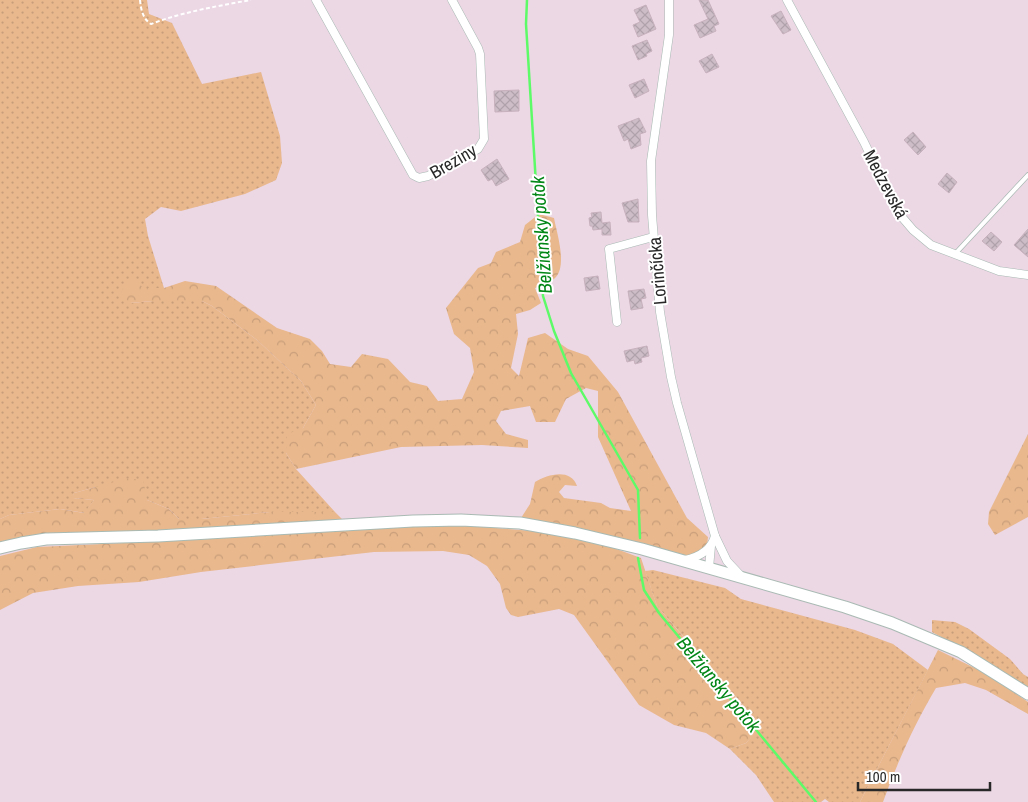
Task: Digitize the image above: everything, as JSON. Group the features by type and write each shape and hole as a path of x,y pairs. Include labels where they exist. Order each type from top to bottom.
{"main road":[{"path":"0,548 53,539 158,536 412,521 476,520 549,527 713,569 892,623 935,640 985,666 1028,694"}],"street":[{"name":"Breziny","path":"316,0 413,175 423,178 478,149 484,139 480,54 452,0"},
{"name":"Lorinčícka","path":"668,0 669,35 651,161 653,237 660,312 671,378 714,536 731,567 744,578"},
{"name":"Medzevská","path":"787,0 864,142 901,216 913,230 931,245 999,271 1028,275"},
{"path":"617,322 609,249 653,237"},
{"path":"713,569 711,546 714,536"},
{"path":"683,561 699,555 711,546"},
{"path":"713,569 722,552"}],"lane":[{"path":"955,254 1028,175"}],"path":[{"path":"140,0 143,16 151,24 181,14 251,0"}],"green space":[{"path":"0,0 147,0 149,14 172,23 202,84 261,72 280,136 282,163 276,180 245,194 181,211 161,207 145,219 148,236 164,288 144,288 130,303 202,301 212,306 257,340 301,381 316,405 286,453 296,469 335,512 270,512 201,519 179,519 169,509 147,500 96,487 74,493 73,498 94,500 85,513 60,509 9,515 0,519"},
{"path":"539,214 554,218 561,265 554,279 535,288 541,303 530,310 516,314 518,334 511,368 519,376 528,338 545,333 568,349 588,356 618,392 687,518 708,537 707,546 694,555 683,557 521,518 530,504 535,482 559,474 570,477 577,486 565,485 559,492 564,498 601,503 610,508 631,511 598,437 598,391 586,388 566,399 555,422 536,422 530,406 501,411 496,421 506,434 528,440 528,448 482,445 401,447 296,469 286,453 287,434 303,428 316,405 301,381 257,340 212,306 202,301 130,303 120,295 124,286 132,279 144,288 164,288 185,281 216,286 277,328 310,339 322,351 330,364 351,367 362,354 388,359 410,382 427,386 438,401 462,399 474,372 470,348 454,334 446,308 478,268 491,263 496,252 520,242 525,225"},
{"path":"1028,434 1028,517 995,535 988,524 989,512"},
{"path":"125,479 143,479 147,500 169,509 179,519 201,519 270,512 335,512 344,521 0,545 0,519 9,515 60,509 84,513 94,500 72,498 74,493"},
{"path":"461,525 544,532 611,547 641,558 657,606 761,727 746,743 730,749 706,733 674,725 639,705 574,615 559,609 518,617 511,615 506,608 500,584 487,566 469,555 443,551 374,552 201,572 139,582 78,586 33,593 0,610 0,556 37,547 210,539 352,529"},
{"path":"653,570 725,588 741,599 855,630 893,644 928,670 860,802 829,802 825,799 821,802 774,802 756,775 730,749 746,743 761,726 657,606 645,571"},
{"path":"932,620 955,622 969,629 1010,659 1028,677 1028,689 992,665 932,632"},
{"path":"938,650 989,675 1028,702 1028,714 986,690 965,683 936,688 907,744 883,802 860,802"}],"building":[{"path":"699,0 708,0 719,24 714,26 716,31 700,38 694,25 708,19"},
{"path":"646,5 656,29 638,37 633,25 640,22 634,10"},
{"path":"781,11 791,30 783,34 771,16"},
{"path":"647,40 652,51 646,54 647,56 638,60 632,46"},
{"path":"712,54 719,67 706,73 699,61"},
{"path":"644,79 649,91 635,98 629,85"},
{"path":"519,90 519,111 495,112 494,91"},
{"path":"639,118 646,132 640,134 641,145 631,149 628,139 624,141 618,126"},
{"path":"913,132 926,147 918,155 904,140"},
{"path":"497,159 509,179 496,186 492,179 488,181 481,170"},
{"path":"947,173 957,182 949,193 938,184"},
{"path":"638,199 639,222 628,222 622,203"},
{"path":"601,212 602,223 610,222 611,235 602,235 602,229 593,230 592,226 590,226 589,218 592,217 591,213"},
{"path":"1028,229 1028,257 1014,245"},
{"path":"991,232 1002,242 994,251 982,241"},
{"path":"598,276 600,289 586,291 584,278"},
{"path":"644,289 646,298 641,299 643,308 631,310 628,291"},
{"path":"647,346 649,356 641,358 642,362 635,364 634,360 627,362 624,351"}],"waterway":[{"name":"Belžiansky potok","path":"527,0 526,24 543,296 554,331 571,373 638,490 640,538"},
{"name":"Belžiansky potok","path":"638,558 644,590 659,613 816,802"}]}
